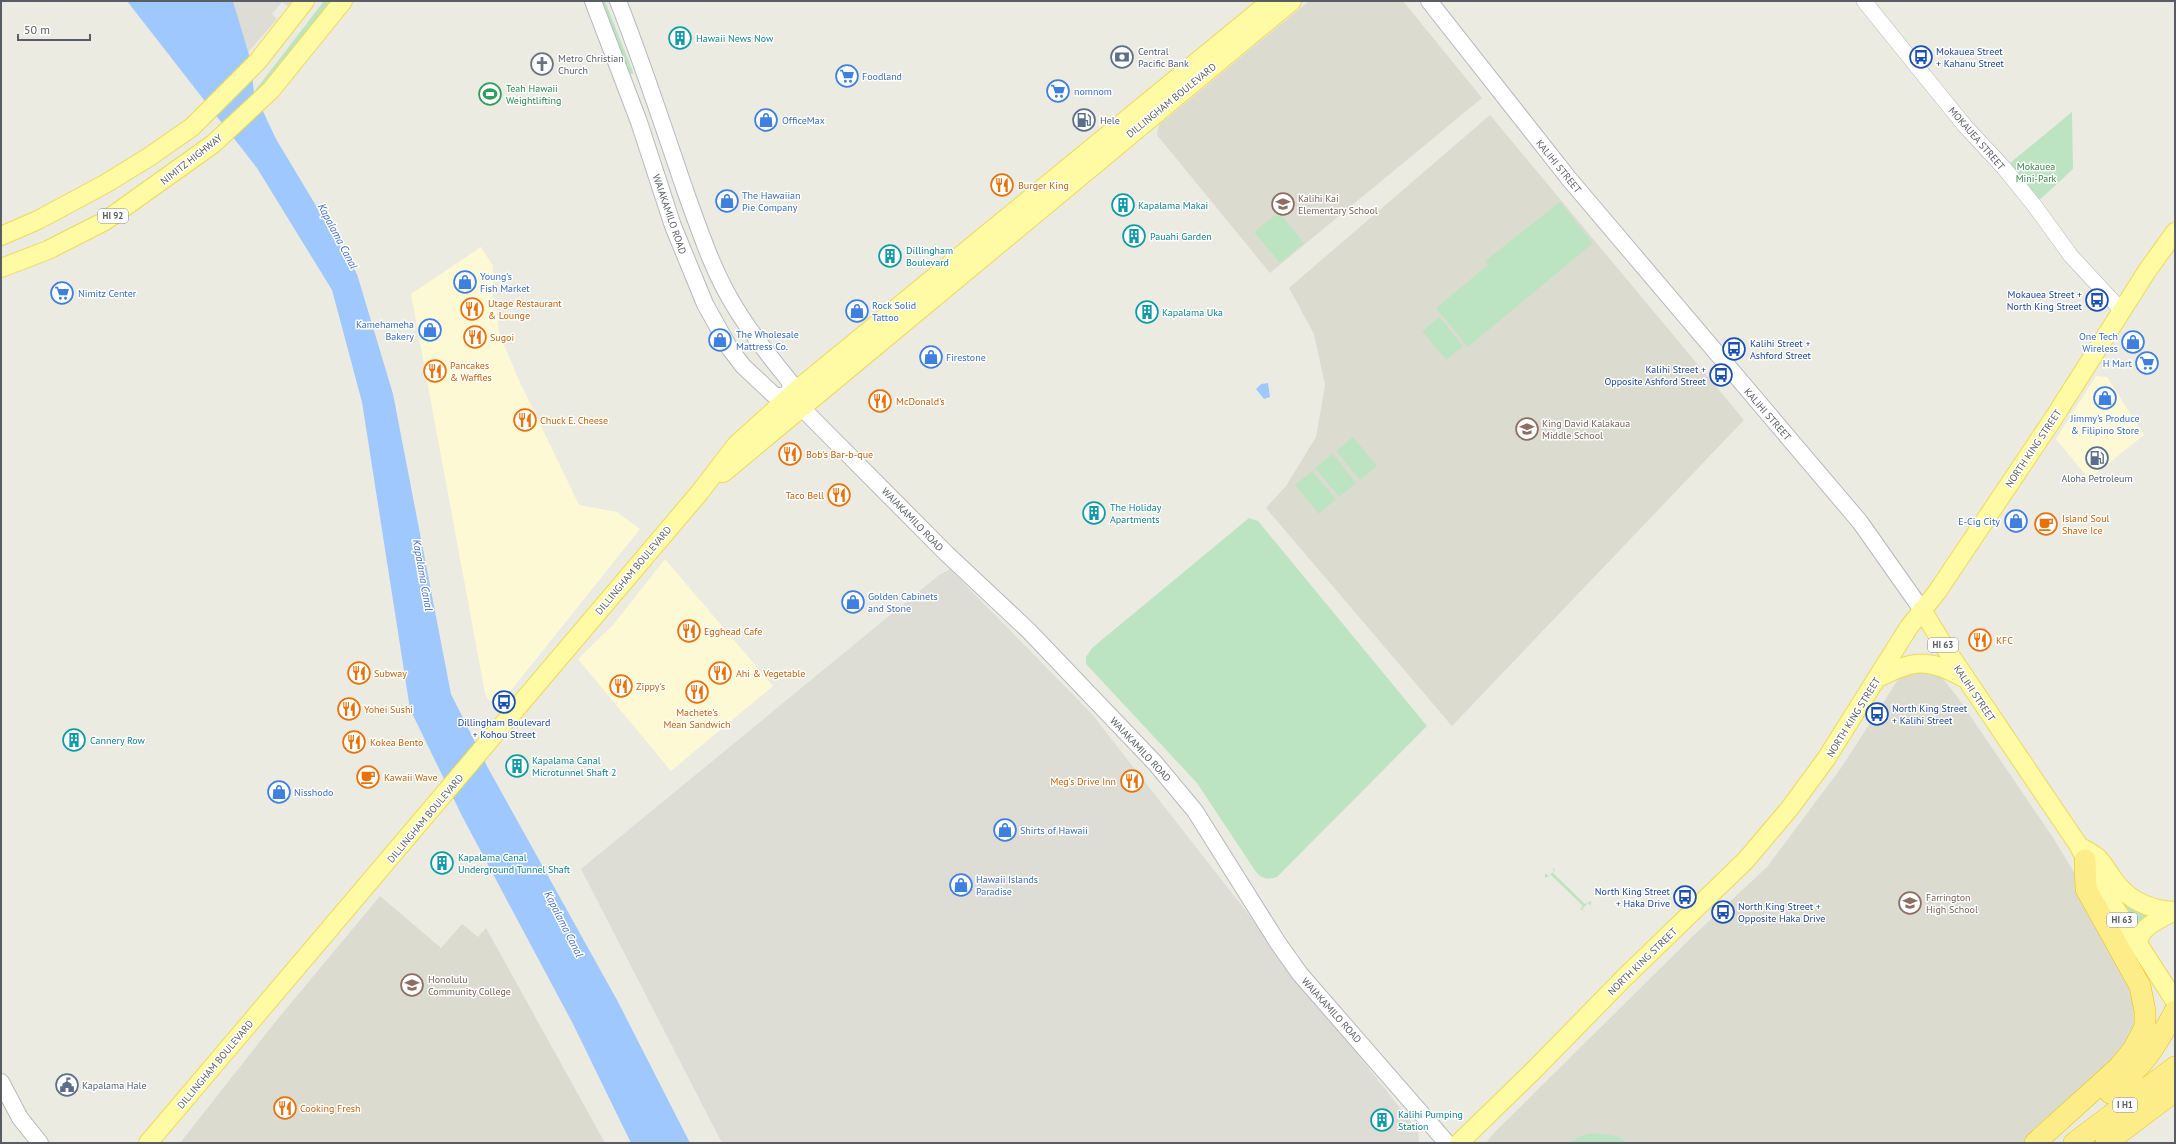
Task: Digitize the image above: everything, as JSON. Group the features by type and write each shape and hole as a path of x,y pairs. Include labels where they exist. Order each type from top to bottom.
{"highway":[{"path":"2035,1143 2119,1068 2133,1050 2145,1027 2145,1011 2140,986 2086,889 2082,853"},
{"path":"2044,1143 2134,1072 2154,1050 2175,1011"},
{"name":"I H1","path":"2074,1143 2175,1067"},
{"name":"I H1","path":"2106,1143 2175,1091"},
{"path":"2118,1143 2162,1119 2175,1109"}],"main road":[{"path":"1,236 38,220 105,184 150,157 192,127 258,61 305,1"},
{"name":"NIMITZ HIGHWAY","path":"1,268 48,250 105,221 213,144 271,90 343,1"},
{"name":"WAIAKAMILO ROAD","path":"592,1 639,122 673,226 705,304 730,349 743,366 776,397 794,399 947,554 1029,631 1145,752 1195,811 1278,943 1300,974 1447,1143"},
{"path":"618,1 643,64 666,134 713,263 734,306 758,342 791,382 794,399"},
{"name":"DILLINGHAM BOULEVARD","path":"148,1143 481,752 627,576 700,492 794,399 1271,1"},
{"name":"DILLINGHAM BOULEVARD","path":"794,399 1292,1"},
{"name":"KALIHI STREET","path":"1429,1 1570,180 1860,522 1922,610 2082,853"},
{"name":"NORTH KING STREET","path":"1459,1143 1533,1071 1625,977 1746,860 1790,808 1826,759 1876,679 1922,610 1937,592 1993,509 2121,310 2162,248 2175,232"},
{"path":"1876,679 1898,668 1919,662 1938,666 1966,679"},
{"name":"HI 63","path":"2082,853 2098,857 2118,886 2130,898 2146,906 2161,910 2175,911"},
{"name":"HI 63","path":"2082,853 2175,1001"},
{"path":"2138,943 2138,936 2141,933 2160,919 2175,911"},
{"path":"1,1082 20,1118 40,1143"}],"street":[{"name":"MOKAUEA STREET","path":"1864,1 1965,126 2009,174 2072,256 2121,310"}],"shaded area":[{"path":"233,1 292,1 288,6 282,2 272,14 277,19 248,52"},
{"name":"Kalihi Kai Elementary School","path":"1309,1 1403,1 1482,98 1270,273 1157,135 1159,125"},
{"name":"King David Kalakaua Middle School","path":"1490,115 1744,420 1452,726 1266,508 1286,486 1316,437 1325,385 1314,334 1289,288"},
{"path":"481,247 493,266 492,303 496,304 499,333 518,378 579,505 617,512 640,529 505,698 497,703 488,699 485,693 411,294"},
{"path":"2096,376 2107,377 2144,435 2089,479 2056,439"},
{"path":"665,559 773,686 671,771 578,659 613,625"},
{"path":"950,569 1091,713 1418,1131 1419,1143 722,1143 581,869 939,575"},
{"name":"Farrington High School","path":"1907,671 1938,673 1956,695 2052,836 2101,917 2140,1014 2122,1058 2025,1143 1486,1143 1493,1134 1694,935 1767,867 1841,768 1901,675"},
{"name":"Honolulu Community College","path":"380,896 441,948 462,924 478,937 486,928 605,1143 180,1143 276,1021"}],"green space":[{"path":"324,1 339,1 259,103 254,92"},
{"path":"597,1 605,1 633,74 627,74"},
{"name":"Mokauea Mini-Park","path":"2072,112 2073,169 2034,205 2004,168"},
{"path":"1560,202 1593,243 1468,347 1436,308 1488,265 1485,261"},
{"path":"1279,212 1304,243 1280,263 1254,232"},
{"path":"1440,317 1463,346 1446,360 1422,331"},
{"path":"1353,437 1377,466 1360,480 1336,451"},
{"path":"1333,454 1356,483 1339,497 1315,468"},
{"path":"1312,471 1336,499 1319,514 1295,485"},
{"path":"1249,518 1258,521 1427,726 1277,877 1271,878 1265,878 1256,872 1197,783 1086,664 1086,657 1092,648"},
{"path":"1552,867 1555,870 1553,873 1585,904 1591,901 1591,906 1588,903 1582,909 1586,912 1580,909 1583,906 1551,875 1549,876 1554,871"},
{"path":"2122,904 2152,918 2132,936"},
{"path":"1593,1133 1616,1136 1629,1143 1569,1143 1581,1136"}],"water":[{"name":"Kapalama Canal","path":"127,1 233,1 250,58 254,92 276,139 357,274 393,394 451,694 488,768 617,1000 690,1143 631,1143 573,1024 462,816 410,709 362,402 332,290 257,168"},
{"path":"1268,383 1270,397 1264,399 1256,389 1261,384"}],"place":[{"name":"Hawaii News Now","path":"680,38"},
{"name":"Central Pacific Bank","path":"1122,57"},
{"name":"Mokauea Street + Kahanu Street","path":"1921,57"},
{"name":"Metro Christian Church","path":"542,64"},
{"name":"Foodland","path":"847,76"},
{"name":"nomnom","path":"1058,91"},
{"name":"Teah Hawaii Weightlifting","path":"490,94"},
{"name":"OfficeMax","path":"766,120"},
{"name":"Hele","path":"1084,120"},
{"name":"Burger King","path":"1002,185"},
{"name":"The Hawaiian Pie Company","path":"727,201"},
{"name":"Kalihi Kai Elementary School","path":"1283,204"},
{"name":"Kapalama Makai","path":"1123,205"},
{"name":"Pauahi Garden","path":"1134,236"},
{"name":"Dillingham Boulevard","path":"890,256"},
{"name":"Young’s Fish Market","path":"465,282"},
{"name":"Nimitz Center","path":"62,293"},
{"name":"Mokauea Street + North King Street","path":"2097,300"},
{"name":"Utage Restaurant & Lounge","path":"472,309"},
{"name":"Rock Solid Tattoo","path":"857,311"},
{"name":"Kapalama Uka","path":"1147,312"},
{"name":"Kamehameha Bakery","path":"430,330"},
{"name":"Sugoi","path":"475,337"},
{"name":"The Wholesale Mattress Co.","path":"720,340"},
{"name":"One Tech Wireless","path":"2133,342"},
{"name":"Kalihi Street + Ashford Street","path":"1734,349"},
{"name":"Firestone","path":"931,357"},
{"name":"H Mart","path":"2147,363"},
{"name":"Pancakes & Waffles","path":"435,371"},
{"name":"Kalihi Street + Opposite Ashford Street","path":"1721,375"},
{"name":"Jimmy's Produce & Filipino Store","path":"2105,398"},
{"name":"McDonald's","path":"880,401"},
{"name":"Chuck E. Cheese","path":"525,420"},
{"name":"King David Kalakaua Middle School","path":"1527,429"},
{"name":"Bob's Bar-b-que","path":"790,454"},
{"name":"Aloha Petroleum","path":"2097,458"},
{"name":"Taco Bell","path":"839,495"},
{"name":"The Holiday Apartments","path":"1094,513"},
{"name":"E-Cig City","path":"2016,521"},
{"name":"Island Soul Shave Ice","path":"2046,524"},
{"name":"Golden Cabinets and Stone","path":"853,602"},
{"name":"Egghead Cafe","path":"689,631"},
{"name":"KFC","path":"1980,640"},
{"name":"Subway","path":"359,673"},
{"name":"Ahi & Vegetable","path":"720,673"},
{"name":"Zippy's","path":"621,686"},
{"name":"Machete’s Mean Sandwich","path":"697,692"},
{"name":"Dillingham Boulevard + Kohou Street","path":"504,702"},
{"name":"Yohei Sushi","path":"349,709"},
{"name":"North King Street + Kalihi Street","path":"1877,714"},
{"name":"Cannery Row","path":"74,740"},
{"name":"Kokea Bento","path":"354,742"},
{"name":"Kapalama Canal Microtunnel Shaft 2","path":"517,766"},
{"name":"Kawaii Wave","path":"368,777"},
{"name":"Meg's Drive Inn","path":"1132,781"},
{"name":"Nisshodo","path":"279,792"},
{"name":"Shirts of Hawaii","path":"1005,830"},
{"name":"Kapalama Canal Underground Tunnel Shaft","path":"442,863"},
{"name":"Hawaii Islands Paradise","path":"961,885"},
{"name":"North King Street + Haka Drive","path":"1685,897"},
{"name":"Farrington High School","path":"1910,903"},
{"name":"North King Street + Opposite Haka Drive","path":"1723,912"},
{"name":"Honolulu Community College","path":"412,985"},
{"name":"Kapalama Hale","path":"67,1085"},
{"name":"Cooking Fresh","path":"285,1108"},
{"name":"Kalihi Pumping Station","path":"1382,1120"}]}
